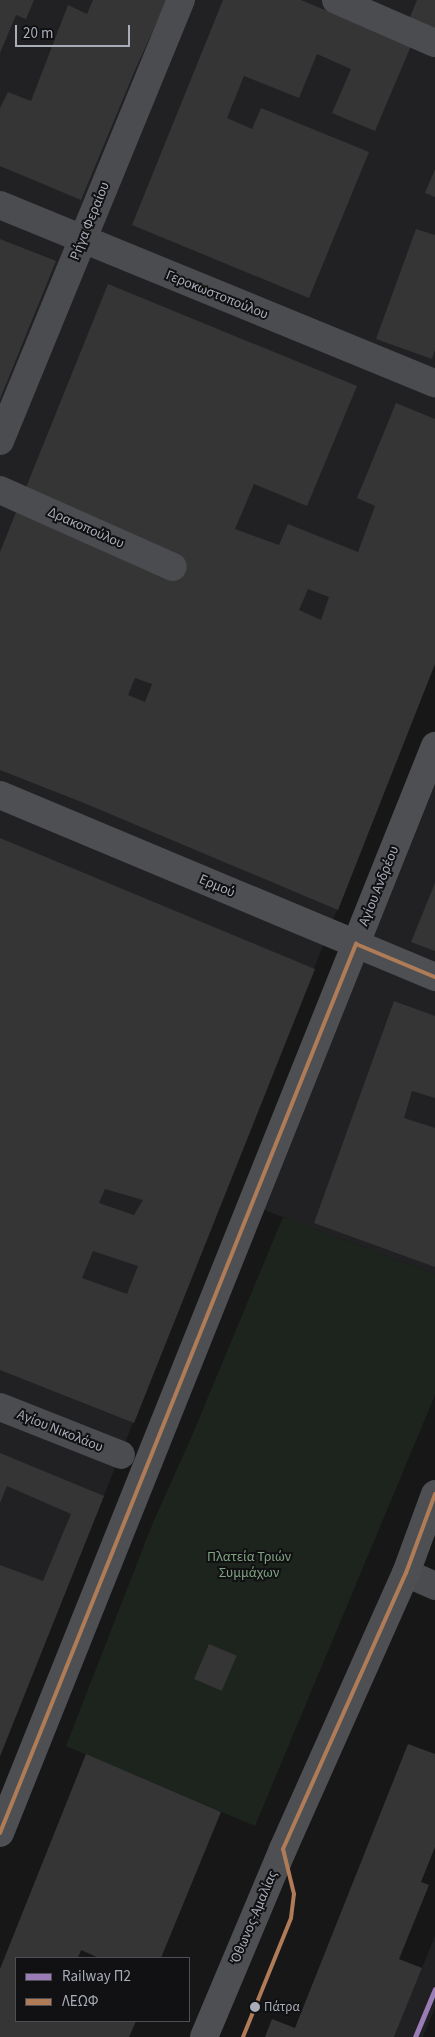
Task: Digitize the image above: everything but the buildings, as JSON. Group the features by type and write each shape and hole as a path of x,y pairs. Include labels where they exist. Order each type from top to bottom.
{"main road":[{"name":"Αγίου Ανδρέου","path":"0,1832 435,746"},
{"name":"Ερμού","path":"0,795 435,977"},
{"name":"Όθωνος-Αμαλίας","path":"204,2037 282,1849 406,1573 435,1494"}],"street":[{"name":"Ρήγα Φεραίου","path":"0,441 181,0"},
{"path":"336,0 435,43"},
{"name":"Γεροκωστοπούλου","path":"0,205 435,383"},
{"name":"Δρακοπούλου","path":"0,490 173,567"},
{"name":"Αγίου Νικολάου","path":"0,1407 121,1455"},
{"path":"406,1573 435,1586"}],"shaded area":[{"path":"0,0 435,0 435,664 0,1757"},
{"path":"435,746 435,1274 256,1207"},
{"path":"435,1936 435,2008 423,2037 394,2037"}],"green space":[{"name":"Πλατεία Τριών Συμμάχων","path":"283,1217 435,1274 435,1395 255,1826 66,1746 152,1525 191,1438"}],"rail line":[{"name":"Π2","path":"415,2037 435,1989"}],"transit line":[{"name":"ΛΕΩΦ","path":"356,944 435,977"},
{"name":"ΛΕΩΦ","path":"0,1833 356,944"},
{"name":"ΛΕΩΦ","path":"283,1849 406,1573 435,1494"},
{"name":"ΛΕΩΦ","path":"243,2037 291,1918 294,1894 283,1849"}],"place":[{"name":"Πάτρα","path":"255,2007"}]}
